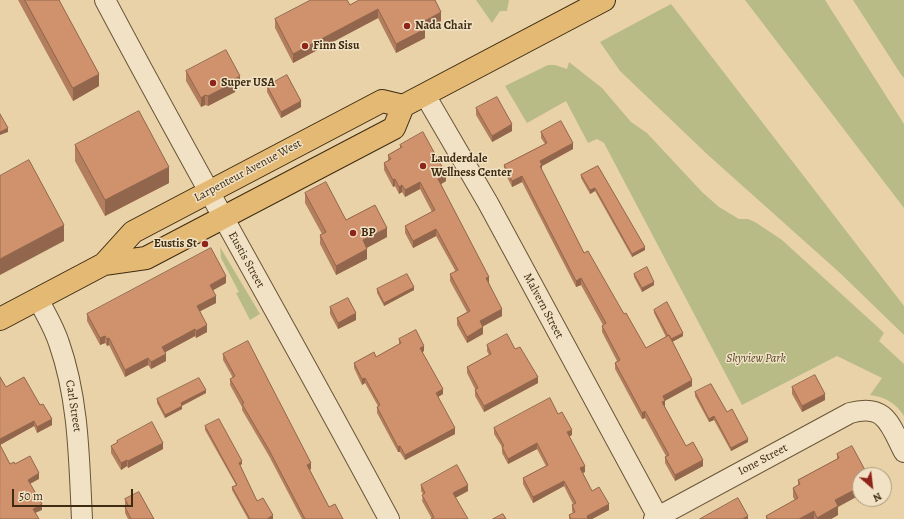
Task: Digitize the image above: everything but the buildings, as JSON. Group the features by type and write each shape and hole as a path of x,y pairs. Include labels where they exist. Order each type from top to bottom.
{"main road":[{"path":"404,106 604,0"},
{"name":"Larpenteur Avenue West","path":"0,319 104,264 146,258 394,128 404,106 382,101 208,192 133,232 104,264"}],"street":[{"name":"Eustis Street","path":"105,0 222,218 302,358 389,519"},
{"name":"Malvern Street","path":"425,95 488,203 657,518"},
{"name":"Carl Street","path":"38,299 59,341 72,392 77,422 82,519"},
{"name":"Ione Street","path":"657,518 850,413 863,410 874,411 882,415 888,422 904,452"}],"green space":[{"path":"476,0 509,0 507,11 500,11 492,23"},
{"path":"745,0 825,0 904,124 904,208"},
{"path":"853,0 904,0 904,78 900,73"},
{"path":"671,4 904,306 904,335 840,273 708,155 620,71 600,42"},
{"name":"Skyview Park","path":"569,62 602,88 631,122 647,133 702,192 719,207 739,219 748,219 755,222 782,240 884,333 879,341 904,364 904,416 901,411 890,401 881,397 870,395 882,378 837,356 742,405 604,143 597,139 588,143 566,101 527,123 505,86 548,65 555,65 567,69"},
{"path":"220,247 260,314 250,320 236,293 239,292 221,258"}],"place":[{"name":"Nada Chair","path":"407,26"},
{"name":"Finn Sisu","path":"305,46"},
{"name":"Super USA","path":"213,83"},
{"name":"Lauderdale Wellness Center","path":"423,166"},
{"name":"BP","path":"353,233"},
{"name":"Eustis St","path":"205,244"}]}
